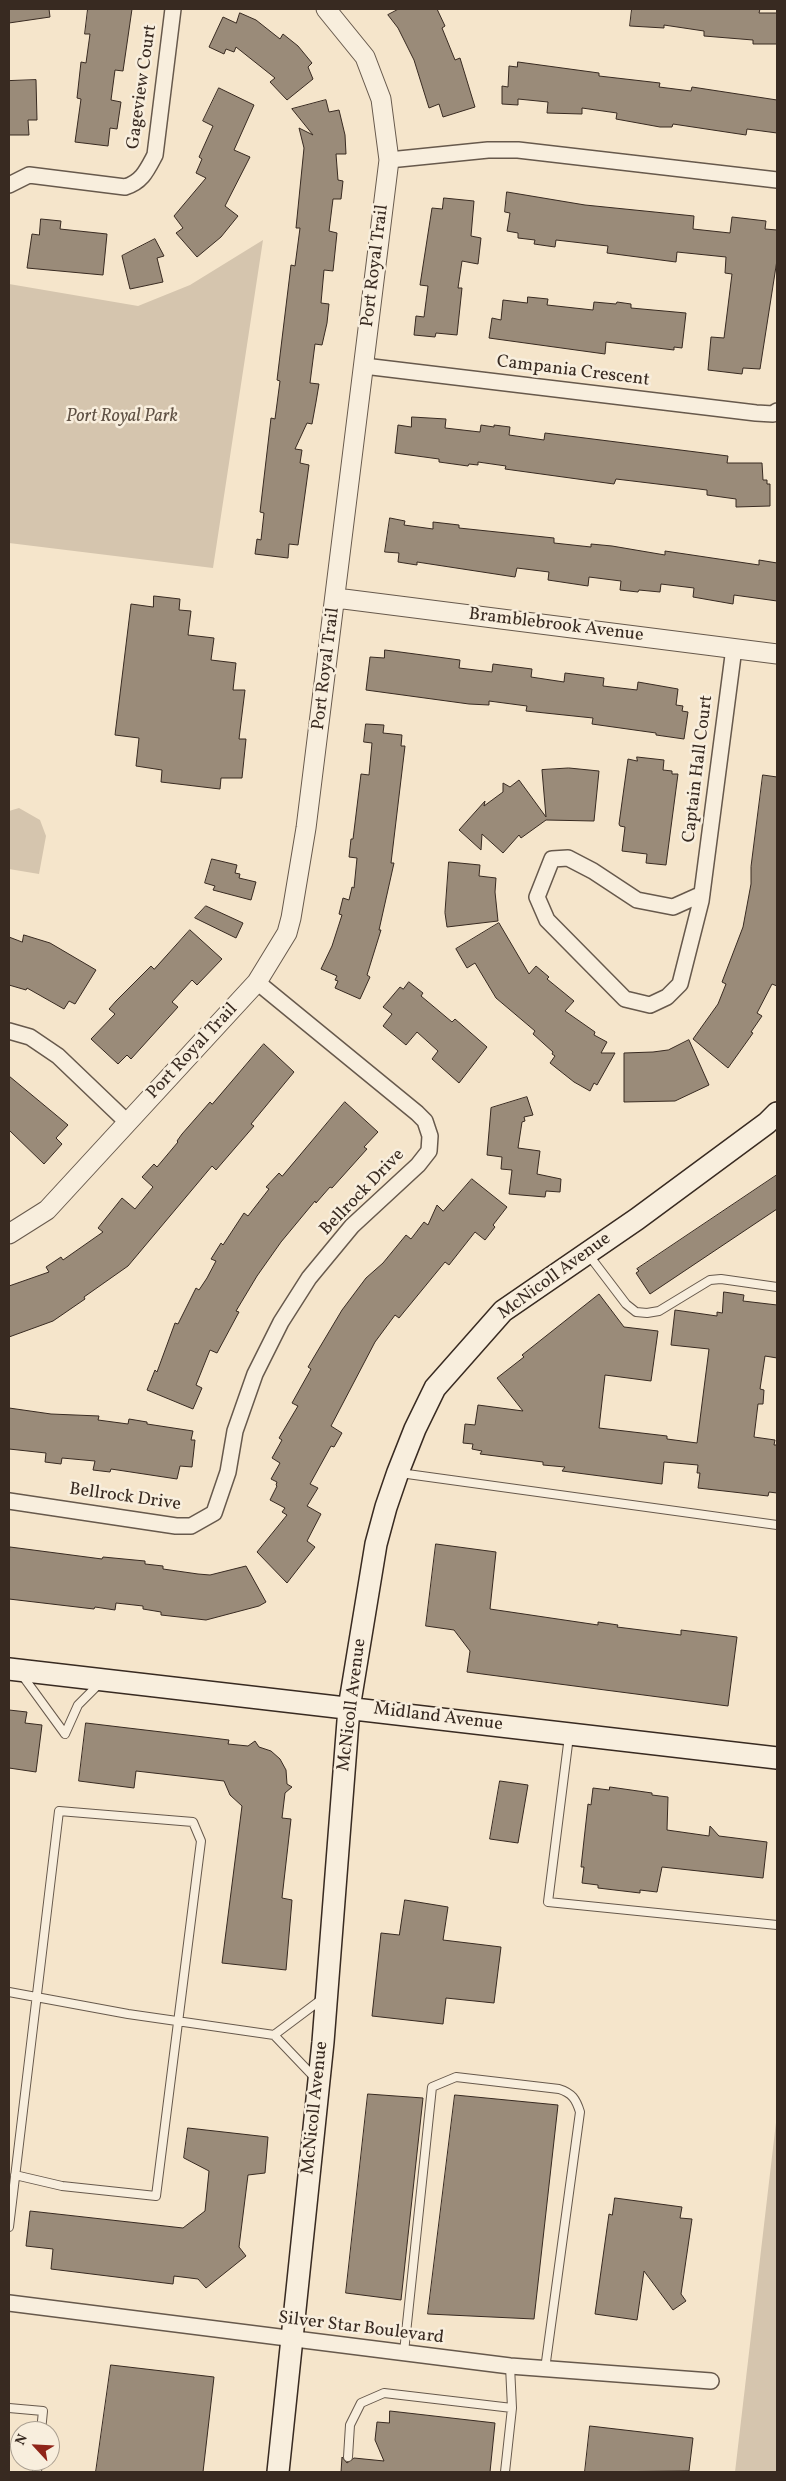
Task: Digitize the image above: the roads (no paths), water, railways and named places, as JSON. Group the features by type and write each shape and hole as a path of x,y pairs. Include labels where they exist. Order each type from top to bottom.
{"main road":[{"name":"McNicoll Avenue","path":"278,2472 319,2083 349,1708 376,1544 386,1506 398,1472 415,1429 435,1388 502,1311 637,1220 768,1123 777,1113"},
{"name":"Midland Avenue","path":"14,1669 777,1758"}],"street":[{"name":"Gageview Court","path":"9,185 29,175 125,188 134,184 146,173 154,155 173,9"},
{"name":"Port Royal Trail","path":"9,1234 48,1210 257,982 278,950 292,918 319,740 389,160 381,99 364,58 326,9"},
{"path":"389,160 488,150 518,150 777,180"},
{"name":"Campania Crescent","path":"364,366 738,411 773,414 777,411"},
{"name":"Bramblebrook Avenue","path":"336,598 777,654"},
{"name":"Captain Hall Court","path":"702,894 673,907 637,900 593,871 568,858 552,859 537,897 547,920 625,999 650,1005 667,996 680,984 702,894 734,648"},
{"name":"Bellrock Drive","path":"9,1500 176,1526 191,1526 214,1513 228,1472 234,1431 255,1374 281,1322 309,1278 352,1226 418,1165 429,1151 430,1136 425,1121 417,1112 257,982"},
{"path":"9,1031 30,1037 58,1056 127,1122"},
{"name":"Silver Star Boulevard","path":"9,2304 510,2366 710,2381"}],"lane":[{"path":"587,1252 626,1304 636,1312 659,1311 710,1280 721,1279 777,1287"},
{"path":"398,1472 777,1525"},
{"path":"14,1669 65,1734 78,1704 104,1680"},
{"path":"569,1734 548,1902 777,1925"},
{"path":"9,2227 35,1997 59,1811 193,1822 201,1841 156,2196 62,2186 15,2175"},
{"path":"9,1992 178,2022 274,2035 319,2083"},
{"path":"274,2035 327,1995"},
{"path":"404,2352 432,2086 456,2077 550,2088 569,2092 576,2100 580,2112 545,2369"},
{"path":"505,2472 512,2408 510,2366"},
{"path":"348,2457 350,2426 361,2403 384,2393 512,2408"},
{"path":"9,2408 44,2411 42,2421"}],"park label":[{"name":"Port Royal Park","path":"122,418"}]}
